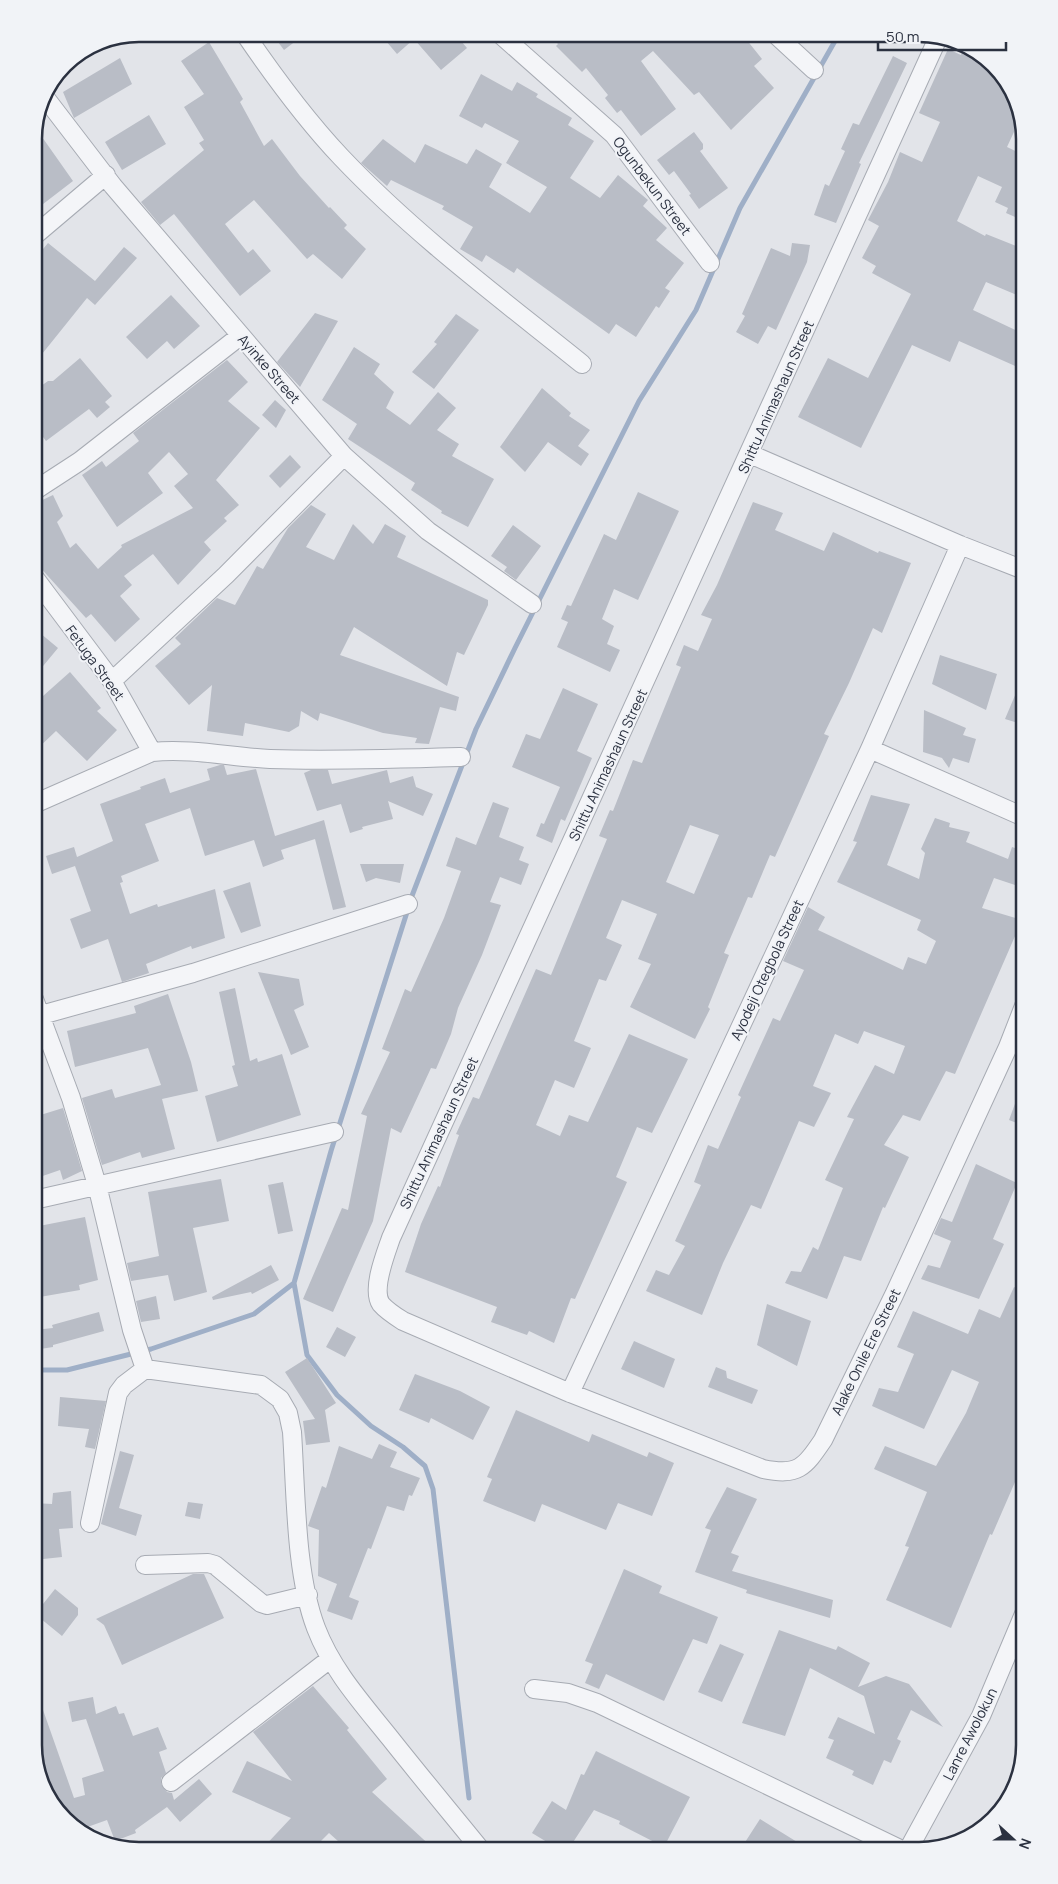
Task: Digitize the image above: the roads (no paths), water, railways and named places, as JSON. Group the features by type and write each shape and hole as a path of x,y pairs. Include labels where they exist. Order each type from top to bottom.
{"street":[{"path":"251,42 266,65 339,156 399,215 582,364"},
{"name":"Ogunbekun Street","path":"510,42 614,135 710,263"},
{"path":"785,43 814,70"},
{"name":"Shittu Animashaun Street","path":"570,1393 403,1321 380,1302 378,1287 381,1267 391,1238 935,44"},
{"name":"Ayinke Street","path":"50,103 106,175 240,336 344,456 428,530 532,604"},
{"path":"43,228 106,175"},
{"path":"43,485 80,461 240,336"},
{"path":"750,454 960,545 1016,567"},
{"path":"112,681 226,575 344,456"},
{"name":"Ayodeji Otegbola Street","path":"570,1393 870,749 960,545"},
{"name":"Fetuga Street","path":"43,589 112,681 152,752"},
{"path":"870,749 1016,813"},
{"path":"43,800 152,752 173,750 268,759 338,760 461,757"},
{"path":"42,1015 193,973 408,904"},
{"name":"Alake Onile Ere Street","path":"570,1393 763,1469 782,1473 799,1470 823,1440 894,1295 1016,1026"},
{"path":"42,1030 71,1098 97,1185 134,1335 143,1362"},
{"path":"42,1198 334,1132"},
{"path":"90,1524 118,1393 143,1362"},
{"path":"143,1362 261,1385 280,1399 288,1414 292,1432 302,1558 308,1595 316,1626 330,1659 351,1689 474,1841"},
{"path":"145,1565 208,1563 215,1565 255,1600 267,1605 308,1595"},
{"name":"Lanre Awolokun","path":"912,1842 981,1716 1016,1642"},
{"path":"171,1782 330,1659"},
{"path":"534,1689 568,1693 597,1703 885,1842"}],"waterway":[{"path":"410,901 476,729 515,648 639,401 696,310 740,208 834,43"},
{"path":"408,909 331,1151 294,1283 307,1355 337,1395 371,1426 403,1447 425,1466 433,1489 469,1798"},
{"path":"42,1370 67,1370 151,1349 254,1314 294,1283"}]}
